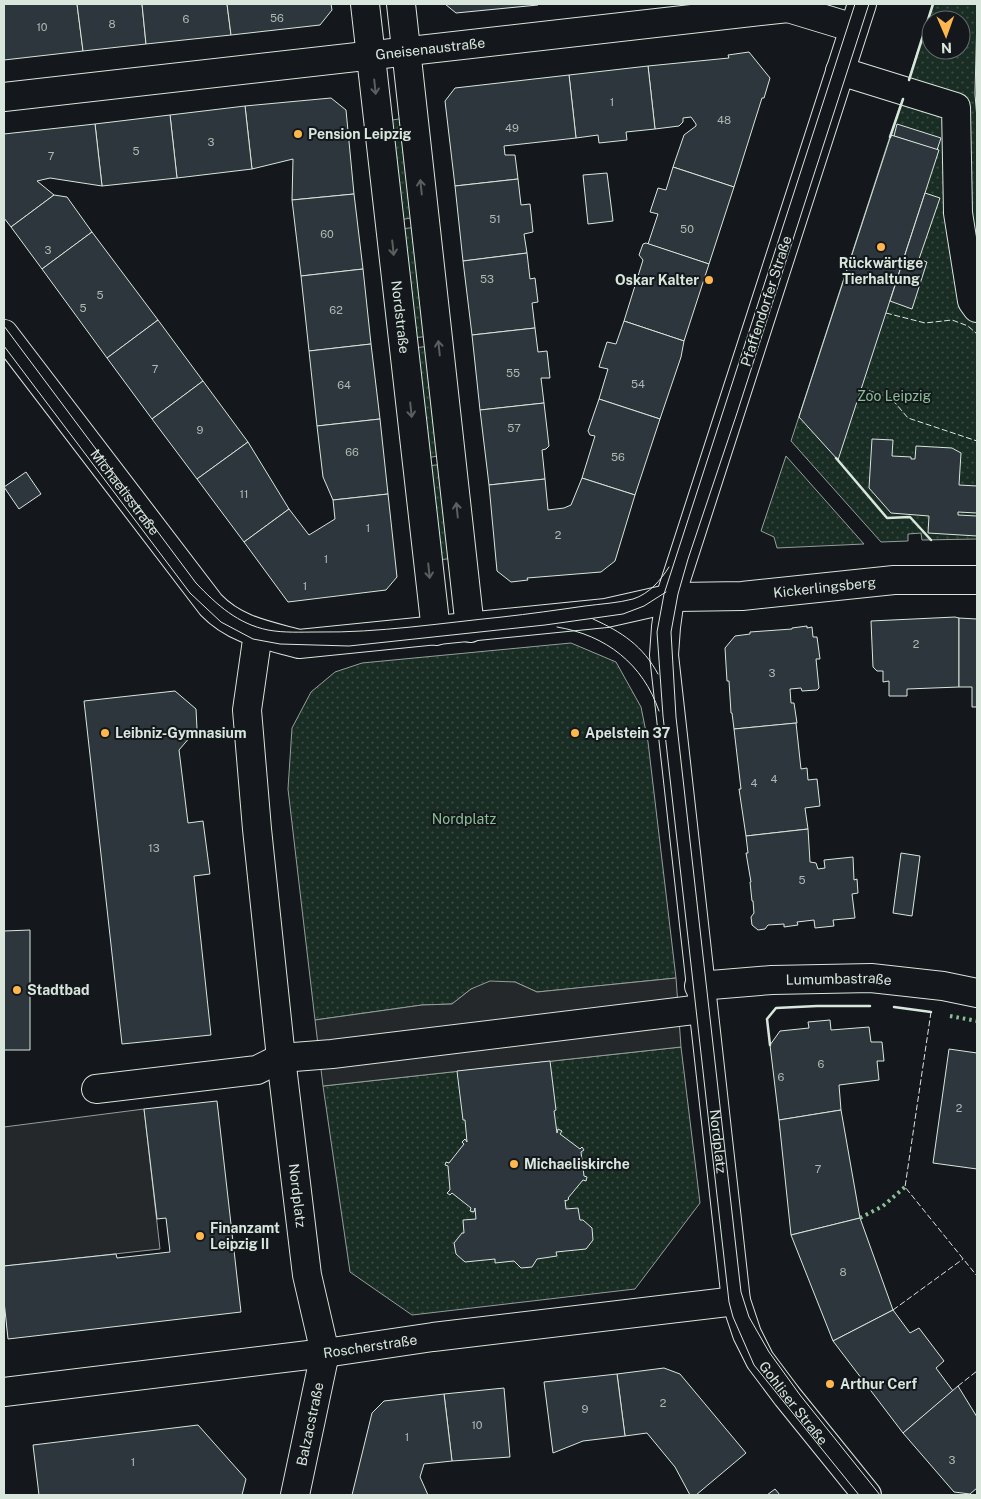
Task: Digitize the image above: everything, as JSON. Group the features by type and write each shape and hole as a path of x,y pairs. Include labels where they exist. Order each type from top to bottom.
{"street":[{"name":"Nordstraße","path":"365,4 436,631"},
{"path":"401,4 470,628"},
{"name":"Gneisenaustraße","path":"4,97 788,8 858,16"},
{"name":"Pfaffendorfer Straße","path":"670,598 858,16"},
{"path":"840,71 956,106 958,213 972,301 977,308"},
{"name":"Michaelisstraße","path":"4,334 211,605 233,624 258,633"},
{"name":"Kickerlingsberg","path":"670,598 742,596 894,580 977,580"},
{"path":"258,633 299,644 606,613 670,598"},
{"name":"Nordplatz","path":"670,598 664,655 736,1301"},
{"name":"Nordplatz","path":"258,633 246,710 281,1058 309,1284 325,1353"},
{"name":"Lumumbastraße","path":"281,1058 319,1055 701,998 772,980 872,978 943,986 977,993"},
{"path":"96,1088 257,1070 281,1058"},
{"name":"Roscherstraße","path":"4,1392 325,1353 433,1337 736,1301"},
{"name":"Gohliser Straße","path":"736,1301 747,1334 760,1360 867,1495"},
{"name":"Balzacstraße","path":"295,1495 325,1353"}],"green space":[{"name":"Zoo Leipzig","path":"933,4 977,4 977,539 922,540 921,533 908,534 908,541 881,542 791,441 921,41 921,60 971,60 971,10 931,10"},
{"path":"405,118 417,217 399,220 386,121"},
{"path":"418,227 431,336 412,338 400,229"},
{"path":"431,346 444,455 426,458 413,348"},
{"path":"786,456 864,544 777,548 774,537 761,531"},
{"path":"445,464 456,558 437,560 427,466"},
{"name":"Nordplatz","path":"571,643 616,662 641,707 648,742 676,978 537,992 515,982 471,989 452,1004 422,1005 315,1020 288,789 292,728 311,692 335,672 362,663"},
{"path":"681,1047 700,1203 635,1289 412,1315 350,1272 323,1086"}],"shaded area":[{"path":"676,978 681,1047 323,1086 315,1020 422,1005 452,1004 471,989 490,981 515,982 537,992"},
{"path":"144,1109 160,1249 4,1266 4,1127"}],"building":[{"path":"4,4 77,4 83,51 4,60"},
{"path":"77,4 142,4 146,44 83,51"},
{"path":"142,4 227,4 231,35 146,44"},
{"path":"227,4 331,4 332,10 320,25 231,35"},
{"path":"445,4 538,4 538,5 456,13"},
{"path":"977,14 977,119 975,94"},
{"path":"749,52 770,78 734,187 673,167 684,135 696,124 691,117 683,118 683,122 679,126 655,129 648,66 729,58 728,55"},
{"path":"648,66 655,129 626,132 627,140 599,143 598,135 576,138 569,75"},
{"path":"569,75 576,138 504,146 505,155 515,155 518,179 455,186 445,101 455,88"},
{"name":"Pension Leipzig","path":"331,98 346,110 354,194 292,200 293,159 252,169 245,106"},
{"path":"245,106 252,169 177,178 170,115"},
{"path":"170,115 177,178 102,186 95,124"},
{"path":"95,124 102,186 50,178 37,181 54,195 11,227 4,218 4,134"},
{"path":"897,124 941,138 937,150 894,136"},
{"name":"Rückwärtige Tierhaltung","path":"891,135 939,150 838,460 799,417"},
{"path":"673,167 734,187 709,264 648,244 658,214 650,212 658,188 666,190"},
{"path":"607,173 613,221 588,224 583,175"},
{"path":"518,179 521,205 530,204 533,232 524,234 527,253 463,261 455,186"},
{"path":"925,193 940,198 919,259 927,262 912,309 890,301"},
{"path":"354,194 363,269 301,276 292,200"},
{"path":"54,195 67,197 92,232 42,269 11,227"},
{"path":"92,232 158,320 107,358 42,269"},
{"path":"646,243 709,264 684,341 624,321 643,260 639,255 643,244"},
{"path":"527,253 530,279 535,278 538,302 532,303 535,328 472,335 463,261"},
{"path":"363,269 371,344 309,351 301,276"},
{"path":"158,320 203,381 152,419 107,358"},
{"path":"624,321 684,341 681,357 660,419 599,399 608,369 599,367 607,342 616,344"},
{"path":"535,328 538,352 547,351 550,378 541,378 544,403 480,410 472,335"},
{"path":"371,344 380,419 317,426 309,351"},
{"path":"203,381 248,442 197,479 152,419"},
{"path":"599,399 660,419 635,495 582,478 595,436 590,435 588,431"},
{"path":"544,403 549,446 542,450 545,479 489,485 480,410"},
{"path":"380,419 388,494 333,500 323,477 317,426"},
{"path":"872,439 893,440 892,456 911,457 911,459 915,459 916,446 952,448 961,453 959,485 977,486 977,513 958,512 958,515 977,516 977,536 928,533 929,516 891,513 869,488"},
{"path":"248,442 289,509 244,542 197,479"},
{"path":"26,472 41,494 19,509 4,487"},
{"path":"582,478 635,495 615,561 601,572 527,578 528,580 511,582 497,571 489,485 545,479 548,510 571,505"},
{"path":"388,494 397,577 386,590 288,602 244,542 289,509 309,535 335,519 333,500"},
{"path":"959,618 959,687 907,689 907,696 889,696 889,681 883,682 883,671 877,671 873,667 871,621"},
{"path":"959,618 977,619 977,707 972,707 972,687 959,687"},
{"path":"807,626 807,628 812,627 813,637 817,637 820,659 816,659 819,688 817,690 802,691 801,688 790,689 791,703 794,703 797,723 734,729 729,681 727,681 725,648 735,636 750,634 750,632"},
{"path":"175,691 196,709 197,729 179,750 188,823 203,821 210,874 194,876 211,1035 122,1044 84,701"},
{"path":"796,723 801,769 807,768 808,780 817,779 820,806 805,808 808,829 746,836 739,789 741,789 734,729"},
{"path":"808,829 810,862 816,863 818,869 825,868 824,860 853,857 854,880 857,879 858,893 852,894 855,918 833,920 834,926 815,928 814,920 797,922 798,925 784,927 784,924 768,925 765,929 758,930 752,925 751,917 754,913 746,853 748,853 746,836"},
{"path":"901,853 920,856 912,916 893,913"},
{"name":"Stadtbad","path":"30,930 30,1050 4,1050 4,931"},
{"path":"830,1020 831,1030 869,1027 871,1042 882,1042 884,1061 877,1061 879,1080 839,1085 841,1110 779,1120 770,1045 780,1031 809,1028 808,1022"},
{"path":"949,1049 977,1053 977,1169 933,1163"},
{"name":"Michaeliskirche","path":"550,1061 557,1133 558,1129 562,1131 560,1134 580,1149 582,1147 584,1150 581,1152 584,1176 587,1177 586,1181 583,1180 569,1199 565,1200 566,1209 578,1208 580,1220 583,1220 592,1228 593,1240 586,1249 556,1252 557,1256 537,1259 532,1267 521,1268 514,1261 495,1263 495,1259 465,1262 456,1254 454,1243 464,1233 463,1220 476,1219 475,1208 474,1212 470,1211 471,1208 452,1193 450,1195 447,1193 450,1190 448,1166 445,1165 446,1162 449,1163 464,1144 462,1142 465,1139 467,1142 457,1071"},
{"name":"Finanzamt Leipzig II","path":"217,1101 241,1312 8,1339 4,1301 4,1266 116,1254 117,1258 170,1252 166,1218 157,1219 144,1109"},
{"path":"841,1110 860,1218 791,1235 779,1120"},
{"path":"860,1218 893,1310 833,1341 791,1235"},
{"path":"893,1310 910,1333 919,1328 944,1361 936,1368 953,1391 903,1433 833,1341"},
{"path":"664,1368 680,1374 746,1453 696,1495 690,1495 675,1467 647,1433 625,1436 617,1374"},
{"path":"617,1374 625,1436 583,1441 553,1453 544,1382"},
{"path":"958,1386 977,1417 977,1488 970,1494 954,1492 903,1433"},
{"path":"504,1388 510,1457 452,1461 444,1394"},
{"path":"444,1394 452,1461 424,1464 420,1477 428,1495 352,1495 372,1413 384,1401"},
{"path":"198,1425 246,1479 242,1495 39,1495 33,1445"},
{"path":"775,1489 780,1495 767,1495"}],"tram line":[{"path":"855,4 664,594 657,632 663,716 729,1302 733,1317 754,1365 859,1495"},
{"path":"869,4 688,559 678,594 671,632 676,717 741,1292 749,1317 769,1352 800,1395 880,1495"},
{"path":"4,326 196,583 229,612 257,627 286,632 363,631 502,617 615,602 633,599 644,594 658,582 669,567"},
{"path":"4,346 190,593 221,622 253,639 280,644 349,646 545,625 623,614 644,606 666,592"},
{"path":"593,619 631,641 646,655 658,674"},
{"path":"557,627 591,637 620,654 643,679 659,711"}],"hedge":[{"path":"950,1016 977,1021"},
{"path":"860,1218 883,1206 905,1187"}],"fence":[{"path":"886,313 925,323 952,320 968,326 977,334"},
{"path":"861,388 891,398 908,418 977,441"},
{"path":"931,1012 905,1187 977,1276"},
{"path":"893,1310 963,1259"},
{"path":"958,1386 977,1371"}],"wall":[{"path":"909,80 933,4"},
{"path":"890,137 903,99"},
{"path":"836,458 887,518 910,517 931,540"},
{"path":"770,1045 767,1019 776,1008 870,1006"},
{"path":"894,1007 931,1012"}],"place":[{"name":"Pension Leipzig","path":"298,134"},
{"name":"Rückwärtige Tierhaltung","path":"881,247"},
{"name":"Oskar Kalter","path":"709,280"},
{"name":"Leibniz-Gymnasium","path":"105,733"},
{"name":"Apelstein 37","path":"575,733"},
{"name":"Stadtbad","path":"17,990"},
{"name":"Michaeliskirche","path":"514,1164"},
{"name":"Finanzamt Leipzig II","path":"200,1236"},
{"name":"Arthur Cerf","path":"830,1384"}]}
